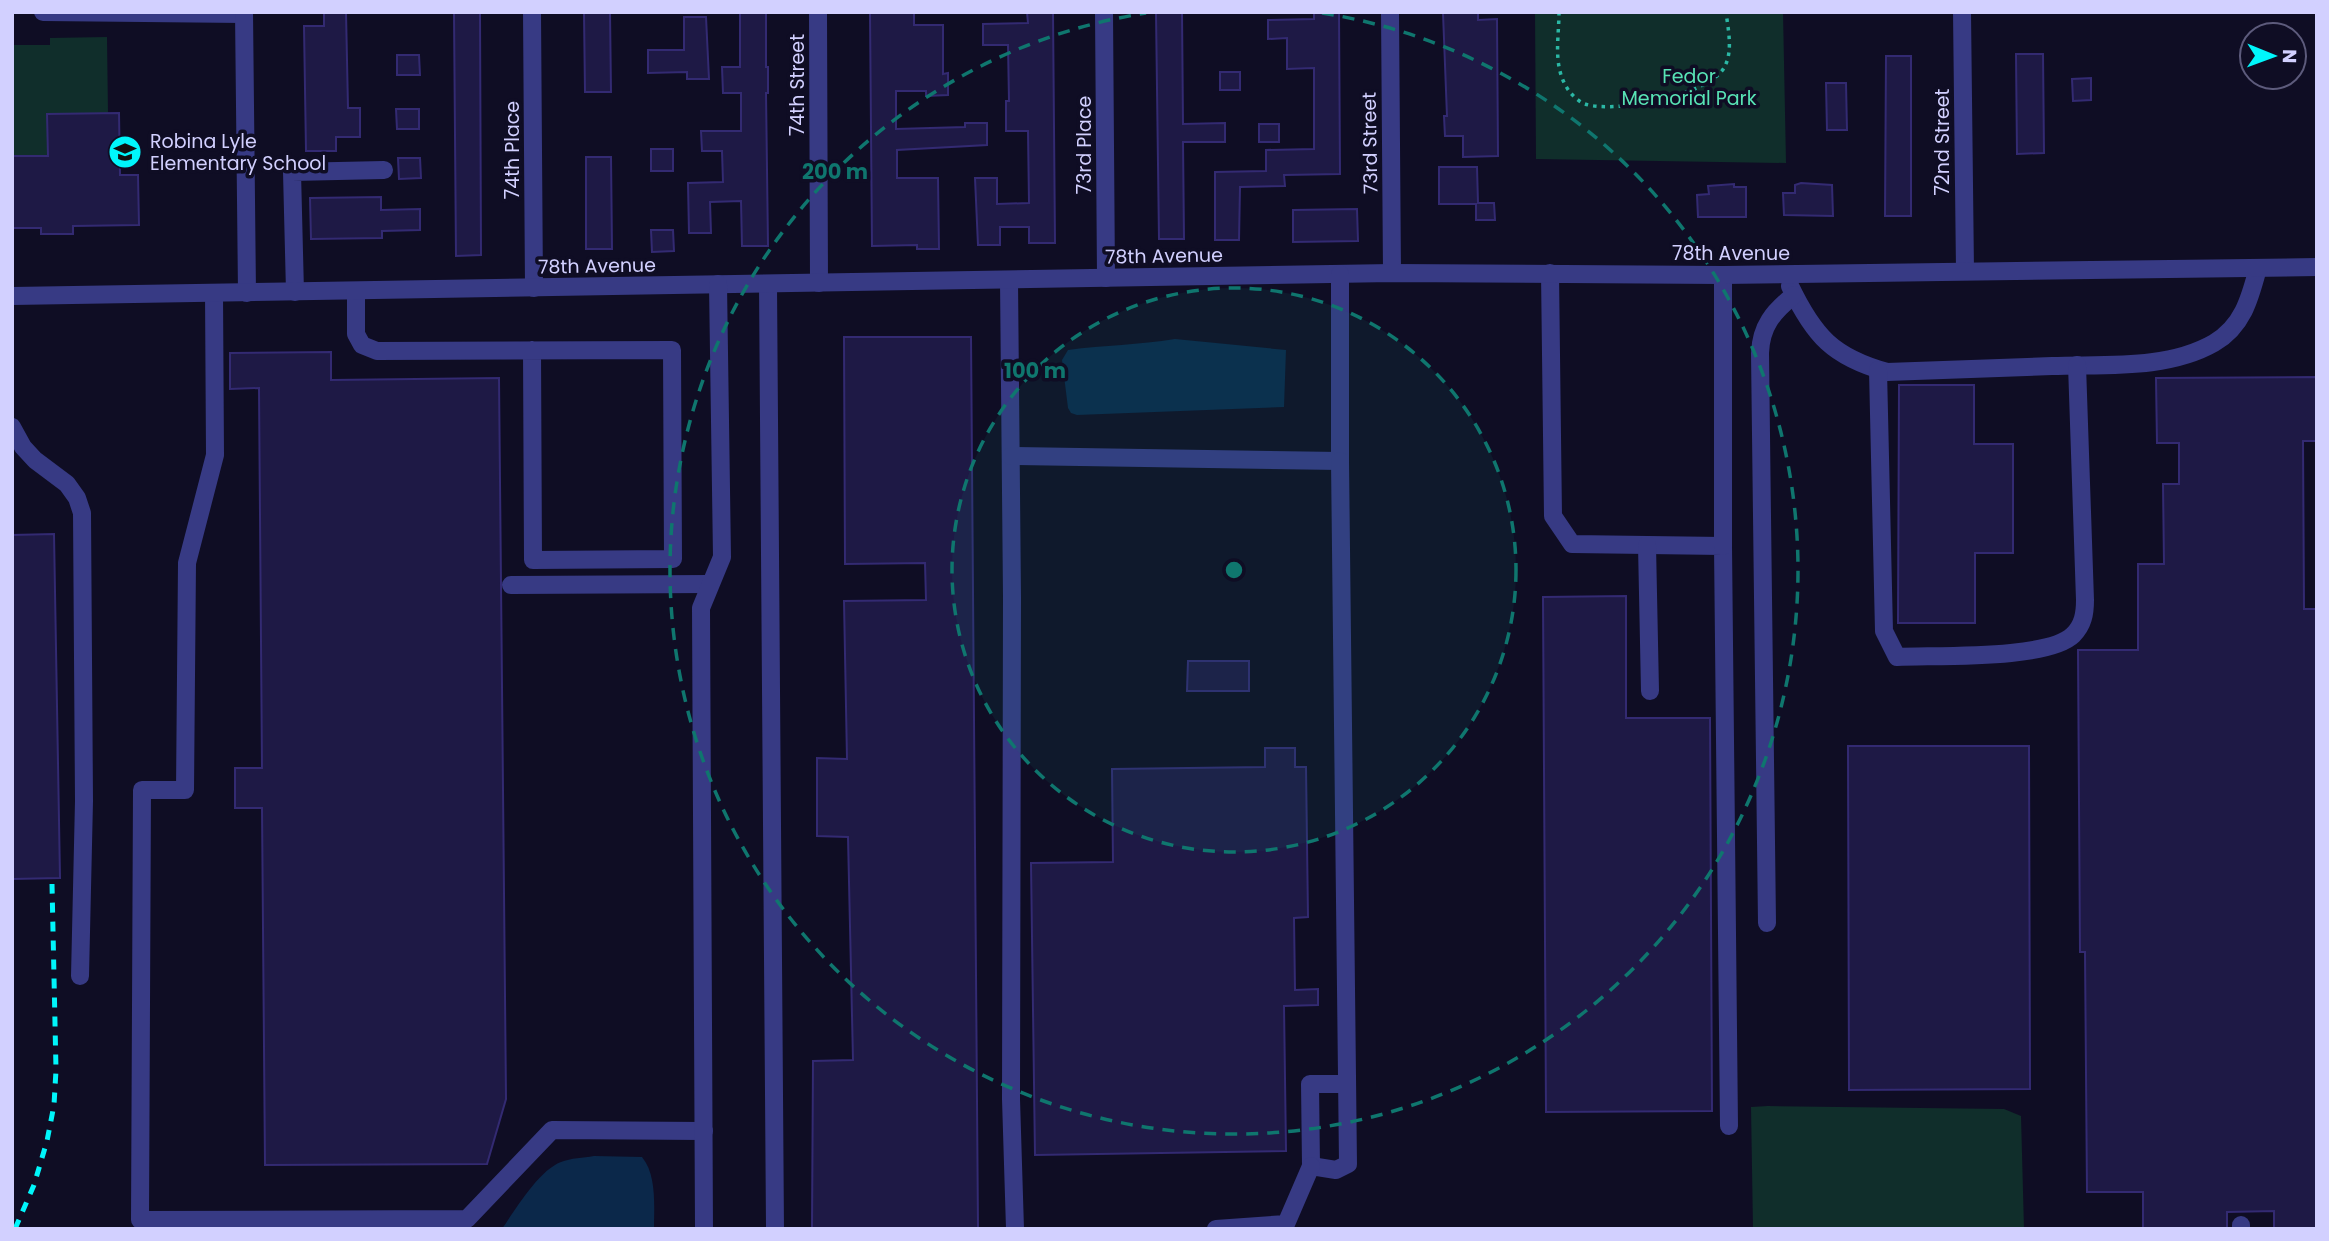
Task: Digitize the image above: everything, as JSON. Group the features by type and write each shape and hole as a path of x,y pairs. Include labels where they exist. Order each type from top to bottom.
{"street":[{"path":"43,12 244,13 247,293"},
{"name":"74th Place","path":"531,12 534,288"},
{"name":"74th Street","path":"818,12 819,283"},
{"name":"73rd Place","path":"1104,12 1106,278"},
{"name":"73rd Street","path":"1390,12 1392,273"},
{"name":"72nd Street","path":"1962,12 1965,271"},
{"path":"295,292 292,172 384,170"},
{"name":"78th Avenue","path":"12,296 1392,273 1723,275 2317,267"},
{"path":"1784,274 1807,321 1838,352 1887,372 2154,362 2189,353 2214,343 2234,326 2248,306 2258,268"},
{"path":"1550,272 1553,516 1572,544 1723,546"},
{"path":"1311,1167 1336,1170 1348,1164 1340,275"},
{"path":"1723,275 1729,1126"},
{"path":"1009,280 1011,1099 1015,1229"},
{"path":"704,1229 701,608 722,557 718,284"},
{"path":"768,284 775,1229"},
{"path":"356,292 356,334 362,345 377,351 532,350 671,350 673,559 533,560 532,350"},
{"path":"214,293 215,455 187,563 186,790 142,790 140,1220 467,1219 552,1130 704,1130"},
{"path":"1767,923 1760,353 1764,327 1770,317 1794,295"},
{"path":"1878,370 1884,631 1897,657 2022,652 2055,645 2071,637 2080,626 2085,615 2085,600 2077,365"},
{"path":"12,427 23,447 35,460 67,485 82,513 84,801 80,976"},
{"path":"1011,456 1340,461"},
{"path":"1647,545 1650,691"},
{"path":"511,585 710,584"},
{"path":"1216,1229 1286,1224 1311,1167 1310,1084 1347,1084"}],"path":[{"path":"1559,12 1557,56 1561,78 1570,93 1583,104 1600,107 1661,100 1687,93 1716,78 1725,68 1728,56 1726,12"}],"green space":[{"name":"Fedor Memorial Park","path":"1535,12 1783,12 1786,163 1536,159"},
{"path":"107,37 108,113 48,114 48,156 12,156 12,45 50,45 50,38"},
{"path":"1751,1107 2004,1109 2021,1116 2024,1229 1753,1229"}],"water":[{"path":"1175,339 1286,350 1284,407 1077,415 1071,413 1068,408 1062,360 1068,350"},
{"path":"594,1156 642,1157 652,1182 654,1229 502,1229 544,1173 561,1162"}],"building":[{"path":"324,12 346,12 348,108 360,108 360,137 336,137 336,151 306,151 304,26 324,26"},
{"path":"454,12 480,12 481,255 456,256"},
{"path":"584,12 610,12 611,92 585,92"},
{"path":"740,12 766,12 768,246 742,246 741,201 710,202 711,233 689,233 688,183 723,182 722,151 702,151 701,131 741,131 741,93 723,93 722,67 740,67"},
{"path":"870,12 914,12 914,25 943,25 943,74 948,73 948,95 926,96 926,91 896,91 896,129 965,127 965,123 987,123 987,145 897,150 897,178 938,178 939,249 917,249 917,245 872,246"},
{"path":"1027,12 1053,12 1055,243 1029,243 1029,227 1000,227 1000,245 978,245 975,178 997,178 997,204 1029,203 1028,131 1006,131 1006,101 1009,101 1008,45 983,45 983,24 1028,23"},
{"path":"1156,12 1182,12 1183,124 1225,123 1225,142 1183,142 1184,239 1159,239"},
{"path":"1314,12 1339,12 1340,174 1284,175 1285,186 1240,187 1239,240 1215,240 1215,172 1266,171 1266,150 1314,149 1314,68 1287,69 1287,38 1268,39 1268,20 1314,19"},
{"path":"1478,12 1478,20 1497,19 1498,156 1463,157 1463,136 1445,136 1444,116 1447,116 1443,13"},
{"path":"684,17 706,17 709,79 687,79 687,72 648,73 648,50 684,50"},
{"path":"2016,54 2043,54 2044,153 2017,154"},
{"path":"397,55 419,55 420,75 397,75"},
{"path":"1886,56 1911,56 1911,216 1885,216"},
{"path":"1220,72 1240,72 1240,90 1220,90"},
{"path":"2091,78 2091,100 2073,101 2072,79"},
{"path":"1826,83 1846,83 1847,130 1827,130"},
{"path":"396,109 419,109 419,129 397,129"},
{"path":"119,113 120,175 138,175 139,225 73,226 73,234 41,234 41,228 12,228 12,156 48,156 47,114"},
{"path":"1259,124 1279,124 1279,142 1259,142"},
{"path":"651,149 673,149 673,171 651,171"},
{"path":"586,157 611,157 612,249 586,249"},
{"path":"398,158 420,158 421,178 399,179"},
{"path":"1439,167 1477,167 1478,203 1494,203 1495,220 1476,220 1476,204 1439,204"},
{"path":"1734,184 1734,187 1746,187 1746,217 1698,217 1697,195 1709,194 1708,186"},
{"path":"1795,185 1832,185 1833,216 1784,215 1783,193 1795,193"},
{"path":"381,197 381,210 420,209 420,230 382,231 382,238 311,239 310,198"},
{"path":"1357,209 1358,241 1293,242 1293,210"},
{"path":"651,230 673,230 674,251 652,252"},
{"path":"844,337 971,337 978,1229 812,1229 813,1061 853,1060 848,837 817,836 817,758 847,759 844,601 926,600 925,563 845,564"},
{"path":"331,352 331,380 499,378 506,1099 487,1164 265,1165 262,808 235,808 235,768 262,768 259,388 230,389 230,353"},
{"path":"2317,377 2317,441 2303,441 2304,609 2317,609 2317,1229 2274,1229 2274,1211 2227,1212 2227,1229 2143,1229 2143,1192 2087,1192 2085,952 2080,952 2078,650 2138,650 2138,564 2164,564 2163,484 2179,484 2179,443 2157,443 2156,378"},
{"path":"1899,385 1974,385 1974,444 2013,444 2013,553 1975,553 1975,623 1898,623"},
{"path":"54,534 60,878 12,879 12,535"},
{"path":"1626,596 1626,718 1710,718 1712,1111 1546,1112 1543,597"},
{"path":"1188,661 1249,661 1249,691 1187,691"},
{"path":"1848,746 2029,746 2030,1089 1849,1090"},
{"path":"1265,748 1295,748 1295,767 1306,767 1308,917 1294,918 1295,990 1318,989 1318,1005 1284,1006 1286,1151 1035,1155 1031,863 1113,862 1112,769 1265,767"}],"railway":[{"path":"15,1229 34,1185 54,1105 56,1070 52,884"}],"place":[{"name":"Robina Lyle Elementary School","path":"125,152"}]}
